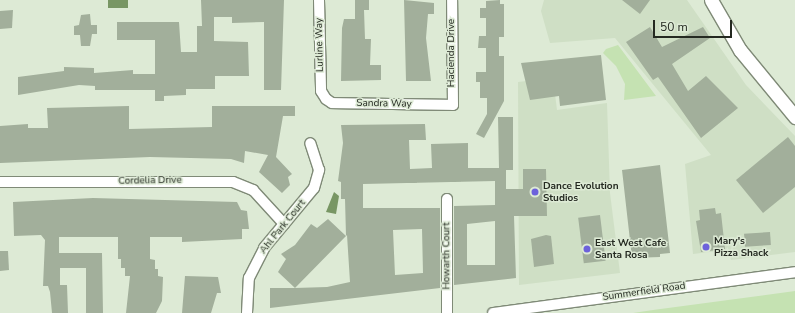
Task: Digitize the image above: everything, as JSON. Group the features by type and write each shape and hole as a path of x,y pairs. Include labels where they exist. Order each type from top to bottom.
{"main road":[{"path":"711,0 740,50 795,117"}],"street":[{"name":"Lurline Way","path":"319,0 321,91"},
{"name":"Hacienda Drive","path":"452,0 452,105"},
{"name":"Sandra Way","path":"321,91 332,103 452,105"},
{"name":"Ahl Park Court","path":"246,313 251,272 264,248 314,188 319,170 310,143"},
{"name":"Cordelia Drive","path":"0,182 233,182 253,190 284,224"},
{"name":"Howarth Court","path":"447,199 447,313"},
{"name":"Summerfield Road","path":"493,313 795,272"}],"shaded area":[{"path":"108,0 128,0 128,8 108,8"},
{"path":"544,0 687,0 746,85 795,136 795,252 731,260 727,250 693,254 685,164 711,155 615,38 550,43 541,11"},
{"path":"618,45 656,96 624,100 625,84 616,66 603,53 606,49"},
{"path":"553,78 557,110 607,103 610,193 620,273 519,285 518,82"},
{"path":"334,192 339,196 336,214 326,212"},
{"path":"795,291 795,313 633,313 653,310"}],"building":[{"path":"201,0 284,0 281,90 264,90 264,22 232,23 232,17 214,17 214,41 248,42 249,76 215,76 215,89 186,89 186,95 164,96 164,101 155,101 155,90 95,90 95,86 79,85 18,95 18,77 64,71 64,67 94,68 94,73 133,70 133,74 155,74 155,40 117,40 117,22 179,22 181,52 197,52 197,26 202,26"},
{"path":"355,0 369,0 369,10 364,10 365,39 371,39 370,65 381,65 381,80 341,81 342,28 344,19 355,19"},
{"path":"404,0 434,3 434,14 428,14 426,38 431,81 406,81"},
{"path":"500,0 500,4 504,4 504,37 499,37 499,56 504,56 504,101 484,138 476,134 487,114 487,98 480,98 480,82 476,82 476,72 486,72 486,48 478,48 479,36 486,36 486,18 480,18 480,8 486,8 486,1"},
{"path":"622,0 650,0 640,14"},
{"path":"13,10 12,28 0,29 0,11"},
{"path":"90,14 91,25 97,25 97,34 92,34 90,46 81,46 80,35 74,35 74,26 79,25 81,15"},
{"path":"650,27 662,47 703,27 710,38 672,64 688,91 706,76 738,108 701,138 658,77 653,80 626,42"},
{"path":"601,55 606,100 560,106 559,96 530,100 521,63"},
{"path":"129,106 129,129 212,127 212,106 295,106 295,116 283,116 276,157 292,174 288,177 290,185 282,193 259,172 268,155 245,151 244,163 231,159 150,157 0,163 0,126 28,124 28,128 48,128 47,108"},
{"path":"498,117 513,117 513,170 506,170 506,189 523,189 523,169 546,169 547,216 514,216 516,278 454,285 454,206 495,205 495,181 363,184 363,208 440,208 440,288 270,308 270,288 295,288 278,272 286,259 281,254 295,245 311,224 317,228 328,219 346,236 345,199 341,199 341,182 338,181 343,143 341,125 425,124 426,140 409,140 410,169 432,168 431,144 468,143 468,168 499,168","holes":["495,221 495,265 467,265 467,224","422,229 423,273 395,275 393,230","347,235 350,282 327,287 295,288"]},
{"path":"788,137 795,146 795,187 763,213 736,180"},
{"path":"660,165 670,253 660,254 660,257 632,258 622,170"},
{"path":"93,198 237,202 241,210 247,211 249,229 242,229 242,239 182,242 182,237 150,237 150,259 155,260 155,269 158,269 158,276 163,277 162,301 156,313 126,313 130,276 125,276 125,268 121,268 121,259 118,259 118,237 59,237 59,253 102,253 103,313 86,313 86,268 60,268 60,285 67,285 68,313 52,313 48,286 43,286 45,240 41,235 14,236 13,202"},
{"path":"715,208 716,214 721,213 725,249 701,252 696,221 700,220 699,210"},
{"path":"600,215 606,261 584,263 578,218"},
{"path":"770,232 771,245 745,247 744,234"},
{"path":"546,235 551,236 554,264 534,267 531,239"},
{"path":"0,251 8,251 9,270 0,271"},
{"path":"185,276 218,277 221,293 217,293 211,313 182,313"}],"place":[{"name":"Dance Evolution Studios","path":"535,192"},
{"name":"Mary's Pizza Shack","path":"706,247"},
{"name":"East West Cafe Santa Rosa","path":"587,249"}]}
